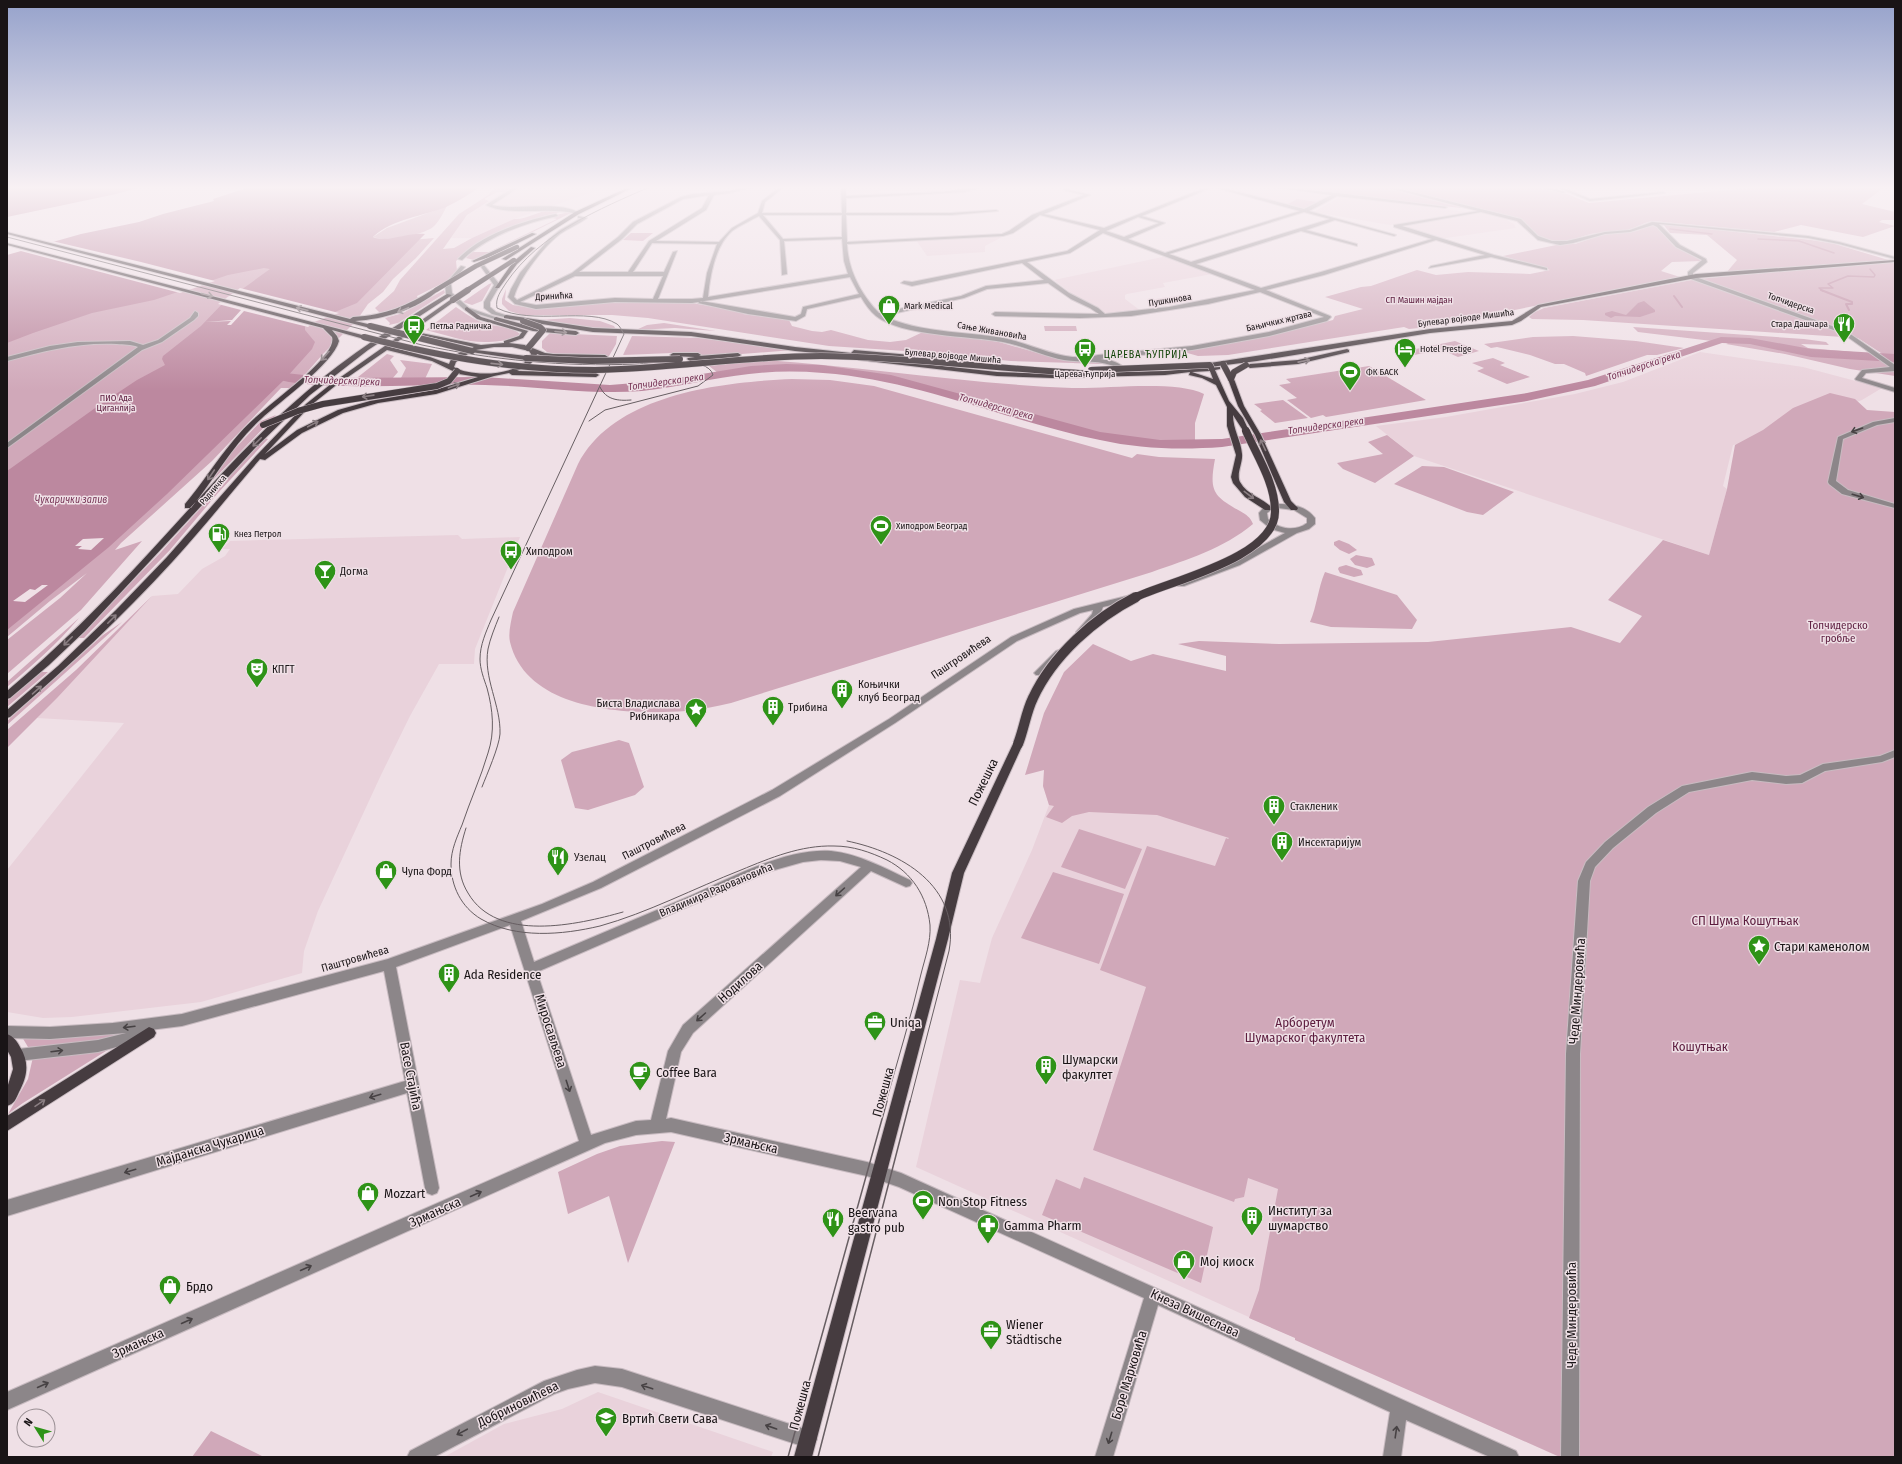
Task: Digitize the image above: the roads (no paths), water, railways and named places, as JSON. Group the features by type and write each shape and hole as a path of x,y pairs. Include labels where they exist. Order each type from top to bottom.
{"main road":[{"path":"47,254 340,330 368,343 437,361 454,369 475,375 622,374 677,370 716,359"},
{"path":"90,254 370,326 407,330 463,344 487,346"},
{"path":"474,261 489,254"},
{"path":"340,319 377,317 404,310 476,266 501,254"},
{"path":"461,287 511,254"},
{"path":"523,254 460,304 475,316 533,329 568,333 724,338"},
{"path":"497,287 515,263 525,254"},
{"name":"Булевар војводе Мишића","path":"1224,366 1416,333 1512,323 1519,320 1529,310 1540,306 1690,277 1895,261"},
{"name":"Радничка","path":"7,696 64,646 116,594 246,453 315,386 355,355 455,291"},
{"name":"Радничка","path":"7,715 61,668 119,612 170,559 244,472 308,405 372,357 460,304"},
{"path":"506,317 540,326 543,330 541,334 533,340 529,349"},
{"path":"506,317 598,330 677,330 712,333 834,351"},
{"path":"238,439 263,425 298,411 323,404 437,386 449,381 454,369 453,361 458,356 468,351 519,338 526,332 522,329 493,320"},
{"path":"116,594 119,585 194,500 225,454 238,439 252,424 300,384 335,345 335,336 324,326"},
{"name":"Булевар војводе Мишића","path":"370,326 437,344 489,354 534,359 591,361 836,356 1030,371 1099,374 1171,372 1211,367 1246,365 1314,352 1320,349"},
{"name":"Булевар војводе Мишића","path":"340,330 454,358 523,367 584,370 651,368 779,352 834,351 1074,369 1211,367"},
{"path":"654,331 724,338 890,363 1021,375 1069,377 1099,374"},
{"path":"1195,368 1356,338 1416,333"},
{"path":"1124,371 1298,362 1409,336 1416,333"},
{"path":"494,345 513,345 548,355 688,355 716,359"},
{"path":"244,472 306,428 339,412 376,402 438,391 472,380 513,370 528,364 534,356 529,349"},
{"path":"798,349 1028,369 1114,371"},
{"path":"1231,379 1234,372 1246,365"},
{"path":"1224,366 1231,379 1241,406 1258,435 1280,480 1288,502 1294,508"},
{"path":"1211,367 1230,407 1240,418"},
{"path":"1171,372 1201,376 1218,384"},
{"path":"1240,418 1241,406"},
{"path":"1230,407 1230,426 1239,455 1235,477 1238,486 1244,492 1268,508"},
{"name":"Пожешка","path":"803,1457 942,938 953,887 964,860 1018,744 1030,708 1041,683 1059,660 1099,621 1118,607 1146,592 1239,557 1258,545 1269,533 1275,521 1275,501 1240,418"},
{"path":"7,1124 149,1033"},
{"path":"7,1040 21,1067 19,1078 7,1100"}],"street":[{"path":"470,254 463,262 447,287 449,294 460,304 482,304 490,311 506,317"},
{"path":"539,254 523,272 513,288 511,297 515,302 525,299 574,274 598,254"},
{"path":"629,274 643,254"},
{"path":"655,301 674,254"},
{"path":"705,300 706,285 716,254"},
{"path":"783,254 784,274"},
{"path":"845,254 851,275 863,295 878,315 962,298 986,288 1049,281"},
{"path":"904,284 912,284 1058,254"},
{"name":"Бањичких жртава","path":"1089,360 1098,357 1199,347 1269,334 1325,320 1328,317 1166,254"},
{"path":"1191,264 1223,254"},
{"name":"Пушкинова","path":"995,314 1103,315 1129,314 1172,308 1261,290 1383,254"},
{"path":"1486,254 1545,269"},
{"path":"1690,277 1690,274 1704,264 1705,261 1704,258 1696,254"},
{"path":"1881,254 1895,258"},
{"path":"1430,267 1492,256"},
{"path":"463,262 474,261 483,263 482,267 492,278 497,287 482,304"},
{"path":"463,262 472,267 482,267"},
{"path":"1024,262 1074,298 1095,307 1103,315"},
{"path":"574,274 666,274"},
{"name":"Дринићка","path":"515,302 528,306 543,307 612,300 705,300 851,275"},
{"name":"Топчидерска","path":"1690,277 1700,282 1844,332 1895,369"},
{"name":"Дринићка","path":"692,301 742,311 796,319 803,315 805,308 863,295"},
{"path":"7,446 142,348 155,343 194,317 195,313"},
{"name":"Сање Живановића","path":"878,315 910,327 1004,341 1058,356 1116,364 1122,366 1124,371"},
{"path":"7,358 59,345 80,342 102,341 131,343 140,345 142,348"},
{"path":"1895,369 1864,371 1858,379 1895,390"},
{"path":"1114,371 1124,371"},
{"path":"1895,420 1875,423 1840,438 1832,478 1833,483 1845,492 1895,506"},
{"path":"1294,508 1282,506 1268,508 1262,515 1266,522 1271,525 1283,529 1296,530"},
{"name":"Паштровићева","path":"7,1032 50,1033 106,1029 182,1020 389,964 514,919 598,885 767,798 886,725 1014,639 1077,611 1140,596 1219,571 1266,549 1296,530 1308,527 1312,520 1306,512 1294,508"},
{"path":"1266,549 1276,536 1271,525"},
{"path":"1039,674 1096,615 1100,605"},
{"name":"Чеде Миндеровића","path":"1570,1457 1573,1054 1584,881 1587,870 1595,859 1622,834 1652,810 1686,789 1752,776 1786,780 1802,779 1824,768 1882,759 1895,754"},
{"name":"Владимира Радовановића","path":"531,969 767,868 788,861 818,856 840,856 868,866 906,883"},
{"name":"Нодилова","path":"657,1125 675,1051 688,1029 868,866"},
{"name":"Миросављева","path":"514,919 587,1144"},
{"name":"Васе Стајића","path":"389,964 432,1188"},
{"path":"13,1054 98,1046 149,1033 182,1020"},
{"name":"Мајданска Чукарица","path":"7,1208 412,1085"},
{"name":"Зрмањска","path":"7,1401 587,1144 619,1132 657,1125 671,1125 879,1172"},
{"name":"Кнеза Вишеслава","path":"879,1172 917,1186 1510,1457"},
{"name":"Боре Марковића","path":"1104,1457 1153,1294"},
{"name":"Добриновићева","path":"416,1457 550,1387 572,1380 600,1374 610,1374 808,1439"},
{"path":"1392,1457 1398,1407"}],"water":[{"name":"Чукарички залив","path":"405,254 357,303 308,323 305,330 315,342 312,349 285,379 167,494 109,547 7,630 7,471 98,406 137,380 165,365 162,359 163,356 201,326 223,303 270,269 264,268 228,275 154,300 92,313 7,343 7,255"},
{"path":"1644,301 1655,310 1655,312 1640,317 1615,316 1611,318 1605,315 1605,313 1612,311 1626,315 1638,303"}],"waterway":[{"path":"1822,291 1819,288 1833,288 1828,284 1848,276 1874,277 1875,275 1870,269"},
{"path":"1822,291 1852,302 1852,304 1846,304 1849,310"},
{"path":"1674,296 1682,307"},
{"name":"Топчидерска река","path":"260,369 274,376 299,380 330,382 402,383 484,381 610,389 659,385 751,370 786,368 839,370 891,379 1099,436 1145,443 1191,445 1222,443 1527,397 1591,383 1721,340 1750,341 1811,353 1840,356 1895,358"}],"tram line":[{"path":"74,254 422,345 475,355 529,361 610,365"},
{"path":"531,254 500,292 497,308 511,313 527,316 591,316 605,319 617,324 624,334 610,365"},
{"path":"589,421 605,410 698,386 713,375 709,369 691,362 610,365"},
{"path":"610,365 491,620 481,649 481,670 491,704 492,737 482,771 453,849 451,872 455,888 458,895 468,908 481,919 509,930 555,933 570,932 618,921 763,861 798,850 822,846 841,846 861,850 887,860 904,872 917,886 922,895 928,914 930,938 913,1006 886,1102"},
{"path":"600,387 606,395 613,399 631,400"},
{"path":"482,787 495,753 500,734 500,723 490,681 487,660 489,645 499,617"},
{"path":"466,828 460,853 461,877 468,893 481,909 498,919 518,924 539,926 561,925 583,922 623,912"},
{"path":"847,841 867,846 906,864 923,876 936,891 946,908 950,928 949,951 910,1102"},
{"path":"788,1457 887,1101"},
{"path":"818,1457 910,1101"}],"place":[{"name":"Mark Medical","path":"889,326"},
{"name":"Стара Дашчара","path":"1844,344"},
{"name":"Петља Радничка","path":"414,346"},
{"name":"Царева Ћуприја","path":"1085,368"},
{"name":"Hotel Prestige","path":"1405,368"},
{"name":"ФК БАСК","path":"1350,392"},
{"name":"Хиподром Београд","path":"881,546"},
{"name":"Кнез Петрол","path":"219,554"},
{"name":"Хиподром","path":"511,570"},
{"name":"Догма","path":"325,590"},
{"name":"КПГТ","path":"257,688"},
{"name":"Коњички клуб Београд","path":"842,710"},
{"name":"Трибина","path":"773,726"},
{"name":"Биста Владислава Рибникара","path":"696,728"},
{"name":"Стакленик","path":"1274,826"},
{"name":"Инсектаријум","path":"1282,862"},
{"name":"Узелац","path":"558,876"},
{"name":"Чупа Форд","path":"386,890"},
{"name":"Стари каменолом","path":"1759,966"},
{"name":"Ada Residence","path":"449,994"},
{"name":"Uniqa","path":"875,1042"},
{"name":"Шумарски факултет","path":"1046,1086"},
{"name":"Coffee Bara","path":"640,1092"},
{"name":"Mozzart","path":"368,1212"},
{"name":"Non Stop Fitness","path":"923,1220"},
{"name":"Институт за шумарство","path":"1252,1236"},
{"name":"Beervana gastro pub","path":"833,1238"},
{"name":"Gamma Pharm","path":"988,1244"},
{"name":"Мој киоск","path":"1184,1280"},
{"name":"Брдо","path":"170,1306"},
{"name":"Wiener Städtische","path":"991,1350"},
{"name":"Вртић Свети Сава","path":"606,1438"}],"district":[{"name":"ЦАРЕВА ЋУПРИЈА","path":"1146,355"}],"park label":[{"name":"СП Машин мајдан","path":"1419,300"},
{"name":"ПИО Ада Циганлија","path":"116,404"},
{"name":"Топчидерско гробље","path":"1838,631"},
{"name":"СП Шума Кошутњак","path":"1745,920"},
{"name":"Арборетум Шумарског факултета","path":"1305,1030"},
{"name":"Кошутњак","path":"1700,1046"}]}
